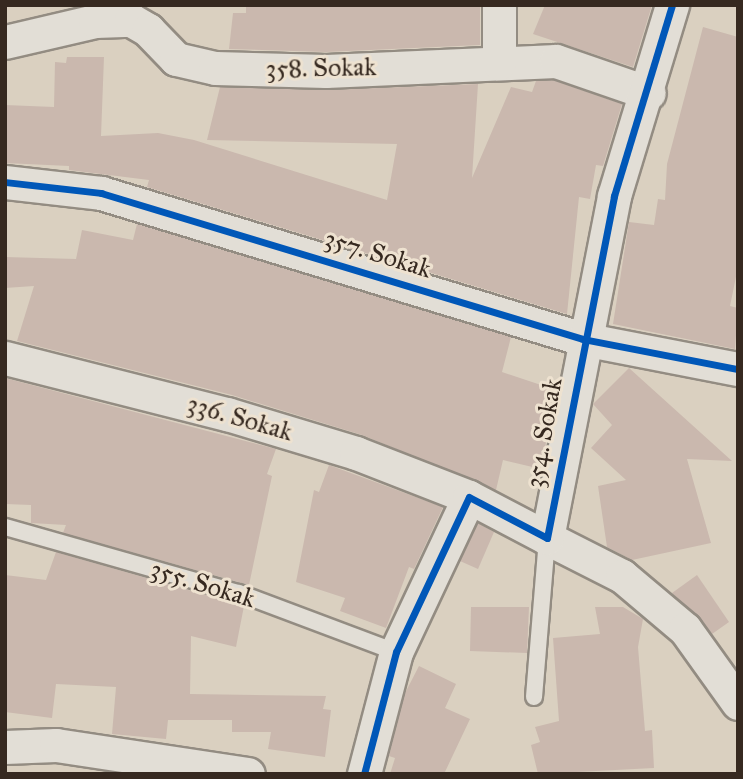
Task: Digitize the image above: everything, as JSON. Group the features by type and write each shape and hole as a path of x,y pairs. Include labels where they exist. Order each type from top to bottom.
{"street":[{"path":"499,5 499,63"},
{"name":"354. Sokak","path":"469,497 547,538 583,339 614,196 649,93 672,5"},
{"name":"358. Sokak","path":"5,42 95,21 131,20 176,59 215,68 326,71 556,61 649,93"},
{"name":"357. Sokak","path":"5,182 101,193 583,339 737,365"},
{"name":"336. Sokak","path":"5,358 253,421 356,453 469,497"},
{"path":"364,774 396,652 469,497"},
{"path":"547,538 622,576 685,629 738,703"},
{"path":"5,747 56,745 248,774"}],"lane":[{"name":"355. Sokak","path":"5,527 239,593 396,652"},
{"path":"534,697 547,538"}],"building":[{"path":"246,5 480,5 480,45 326,52 229,49 233,13 246,13"},
{"path":"545,5 652,5 633,67 533,34"},
{"path":"703,27 738,37 738,267 730,306 738,308 735,349 613,324 629,222 654,225 658,199 665,200 667,164"},
{"path":"67,57 104,57 101,136 158,133 194,140 387,200 397,144 207,140 220,87 327,90 478,84 472,178 511,87 532,92 536,81 553,80 622,104 603,166 596,165 590,199 579,197 567,314 147,187 149,180 69,170 69,166 5,163 5,105 54,107 55,62 66,63"},
{"path":"137,224 511,337 502,372 556,390 541,469 503,460 496,490 362,435 232,395 17,341 34,286 5,288 5,257 76,259 82,230 133,240"},
{"path":"629,368 732,461 687,459 711,543 632,560 607,547 598,486 626,480 591,448 612,425 593,404"},
{"path":"5,378 276,449 267,474 272,476 249,585 63,533 66,525 31,523 31,505 5,504"},
{"path":"329,465 443,507 414,569 409,567 386,628 340,611 345,598 296,582 314,490 319,492"},
{"path":"478,523 494,532 478,569 460,561"},
{"path":"56,552 244,606 236,647 191,636 190,694 326,696 323,709 331,710 325,757 268,749 271,732 232,732 232,720 168,720 166,739 112,734 116,687 56,684 52,718 5,712 5,575 46,580"},
{"path":"697,575 729,622 712,634 672,593"},
{"path":"471,607 529,607 527,653 470,651"},
{"path":"595,607 623,607 643,619 638,647 645,731 652,730 654,768 538,774 531,745 540,742 535,727 559,721 553,638 600,634"},
{"path":"419,666 456,684 445,708 470,719 444,774 390,774 395,758 389,756 404,695"}],"cycle path":[{"path":"364,774 396,652 469,497 547,538 614,196 672,5"},
{"path":"5,182 101,193 583,339 738,369"}]}
